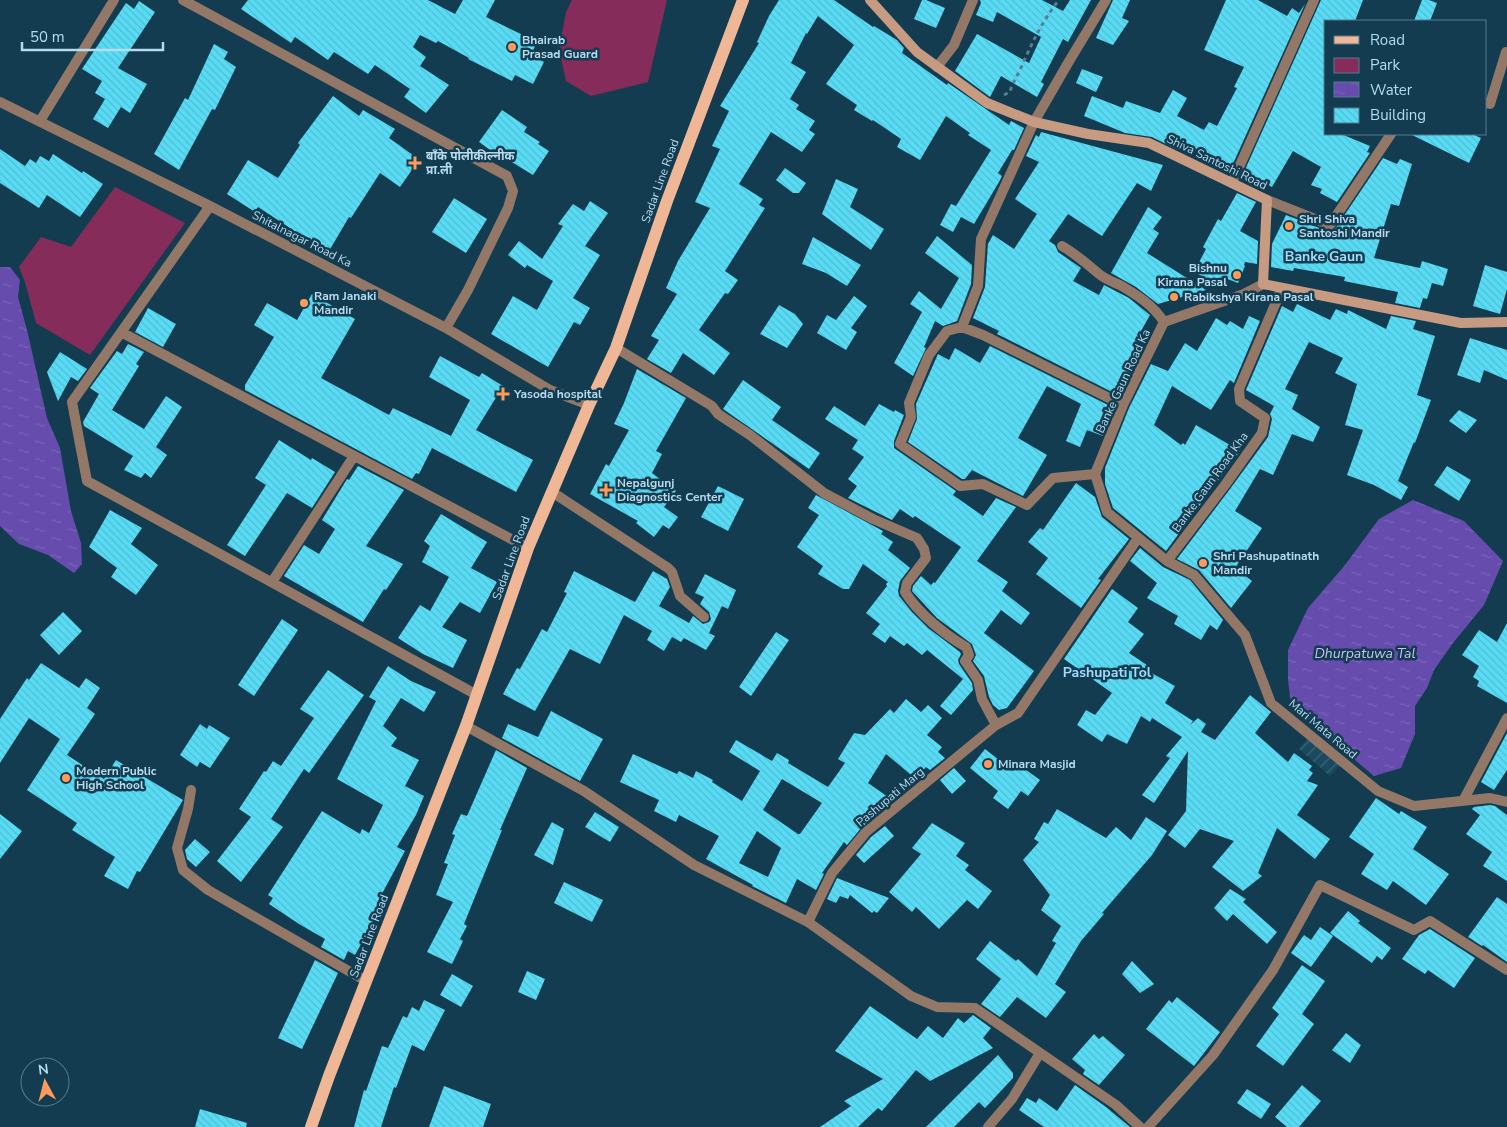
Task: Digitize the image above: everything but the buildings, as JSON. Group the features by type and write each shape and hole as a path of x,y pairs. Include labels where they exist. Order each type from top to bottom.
{"main road":[{"name":"Sadar Line Road","path":"311,1127 466,726 528,548 589,405 616,348 670,192 743,0"},
{"name":"Shiva Santoshi Road","path":"870,0 917,52 987,103 1034,122 1088,134 1149,143 1267,200 1262,284"},
{"path":"1262,284 1461,323 1507,322"}],"street":[{"path":"40,120 114,0"},
{"path":"183,0 507,176 513,191 508,208 468,290 446,328"},
{"path":"937,67 954,45 974,0"},
{"path":"962,327 978,286 981,239 1034,122 1106,0"},
{"path":"1232,183 1314,0"},
{"path":"1487,102 1490,104 1507,53"},
{"name":"Shitalnagar Road Ka","path":"0,102 40,120 210,206 446,328 550,390 589,405"},
{"path":"1267,200 1330,225 1390,135"},
{"path":"210,206 72,402 87,481 477,695"},
{"path":"1062,246 1085,261 1100,275 1132,292 1156,310 1164,322"},
{"name":"Banke Gaun Road Ka","path":"1095,474 1123,405 1164,322 1244,294 1262,284"},
{"name":"Banke Gaun Road Kha","path":"1167,562 1262,433 1265,418 1240,402 1239,389 1282,288"},
{"path":"1123,405 983,335 962,327 947,331 930,355 909,403 911,417 900,444 960,486 983,484 1027,505 1053,478 1095,474 1107,512 1138,538"},
{"path":"121,332 528,548"},
{"path":"616,348 712,406 718,414 750,435 824,493 873,519 916,538 924,548 926,558 907,583 905,592 909,599 934,623 966,647 969,655 964,661 978,680 982,699 996,725"},
{"path":"272,582 354,456"},
{"path":"552,492 668,568 672,572 680,596 704,617"},
{"name":"Mari Mata Road","path":"1138,538 1167,562 1194,575 1245,635 1271,702 1378,791 1414,806 1490,798 1507,802"},
{"name":"Pashupati Marg","path":"808,922 832,873 866,832 996,725 1018,713 1138,538"},
{"path":"1464,800 1507,718"},
{"path":"466,726 584,791 694,865 808,922 911,996 937,1007 975,1008 1116,1105 1140,1127"},
{"path":"191,790 188,809 177,848 183,870 208,890 366,982"},
{"path":"1148,1127 1213,1055 1273,970 1320,885 1414,930 1430,921 1507,970"},
{"path":"988,1127 1012,1098 1040,1053"}],"path":[{"path":"987,103 1010,92 1025,56 1047,15 1059,0"}],"shaded area":[{"path":"1309,737 1341,764 1330,776 1299,749"}],"green space":[{"path":"572,0 667,0 648,82 591,96 566,81 559,49 566,12"},
{"path":"115,187 185,223 90,355 36,323 19,267 41,237 71,247"}],"water":[{"path":"0,267 10,267 20,280 18,297 47,418 60,448 71,511 81,543 82,564 74,573 48,555 19,544 0,526"},
{"name":"Dhurpatuwa Tal","path":"1413,500 1464,521 1503,561 1484,605 1434,670 1427,688 1415,706 1415,734 1401,768 1374,776 1291,704 1288,680 1288,650 1308,608 1345,565 1379,519"}],"place":[{"name":"Bhairab Prasad Guard","path":"512,47"},
{"name":"बाँके पोलीकील्नीक प्रा.ली","path":"415,163"},
{"name":"Shri Shiva Santoshi Mandir","path":"1289,226"},
{"name":"Bishnu Kirana Pasal","path":"1237,275"},
{"name":"Rabikshya Kirana Pasal","path":"1174,297"},
{"name":"Ram Janaki Mandir","path":"304,303"},
{"name":"Yasoda hospital","path":"503,394"},
{"name":"Nepalgunj Diagnostics Center","path":"606,490"},
{"name":"Shri Pashupatinath Mandir","path":"1203,563"},
{"name":"Minara Masjid","path":"988,764"},
{"name":"Modern Public High School","path":"66,778"}],"district":[{"name":"Banke Gaun","path":"1324,256"},
{"name":"Pashupati Tol","path":"1107,672"}]}
